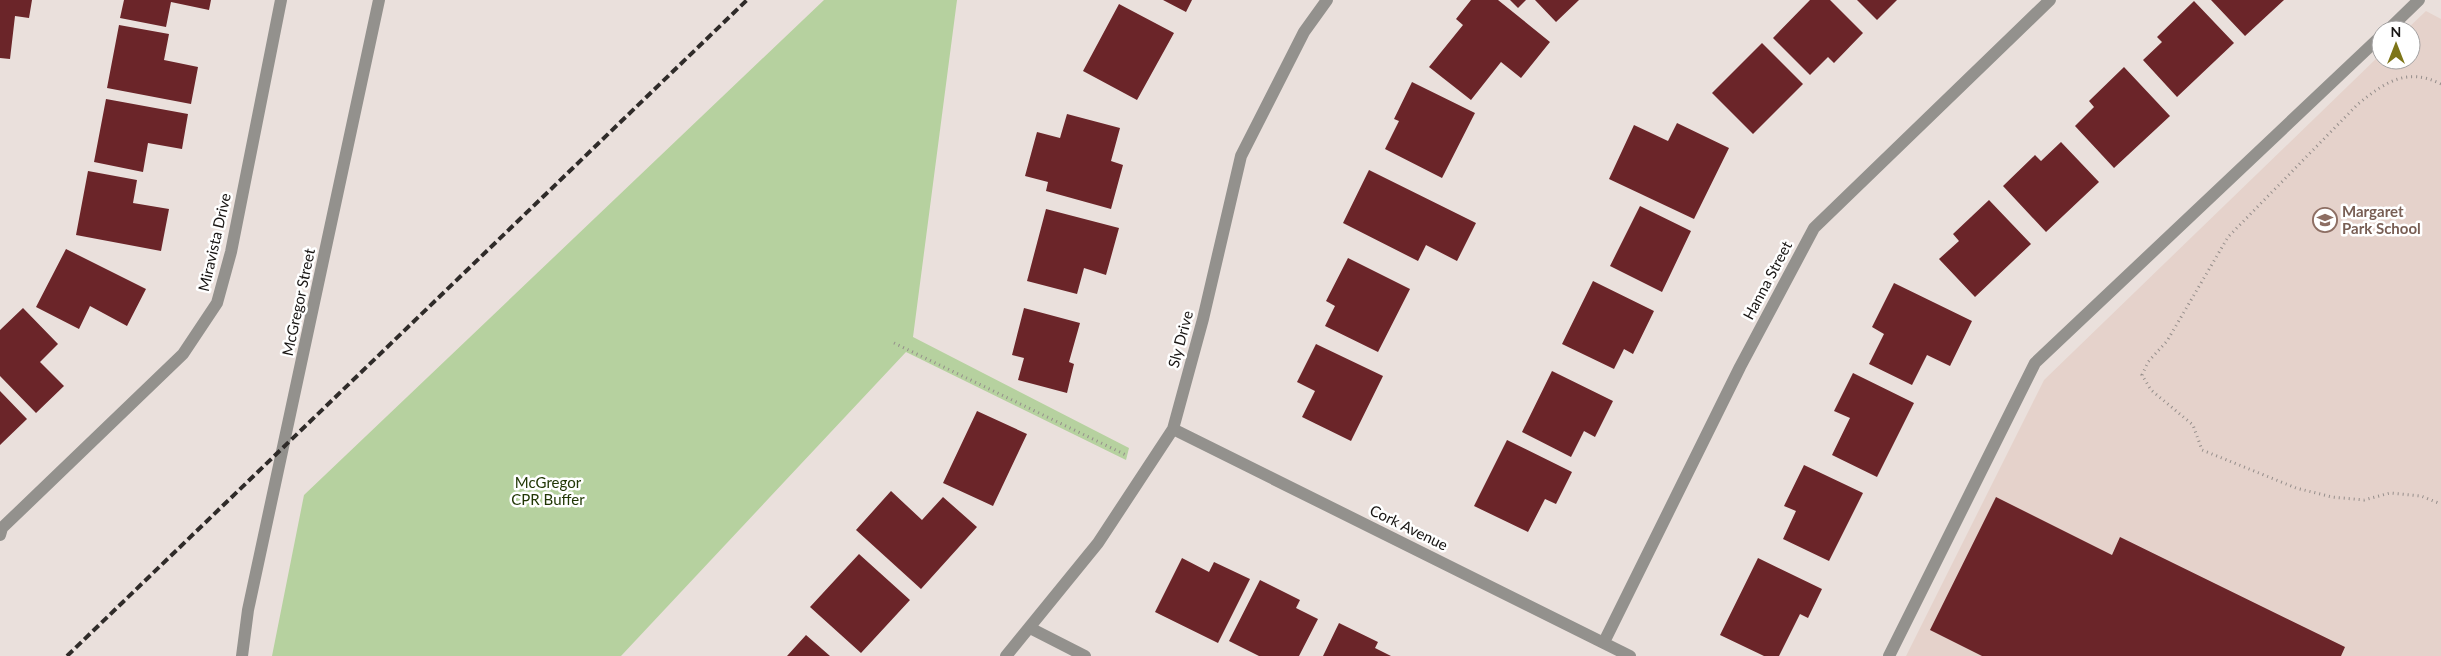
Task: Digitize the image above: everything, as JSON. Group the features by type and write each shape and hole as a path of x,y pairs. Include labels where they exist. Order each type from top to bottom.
{"street":[{"name":"Miravista Drive","path":"1,530 183,354 217,303 231,252 280,0"},
{"name":"McGregor Street","path":"242,656 248,610 379,0"},
{"name":"Sly Drive","path":"1006,656 1098,543 1173,429 1203,319 1241,156 1304,32 1327,0"},
{"name":"Hanna Street","path":"1604,642 1740,367 1814,228 2050,0"},
{"path":"2398,20 2419,0"},
{"path":"1889,656 2035,363 2371,45"},
{"name":"Cork Avenue","path":"1173,429 1630,656"},
{"name":"McGregor Street","path":"233,656 248,610"},
{"path":"1030,628 1085,656"}],"path":[{"path":"2441,84 2428,78 2407,76 2379,87 2358,104 2228,236 2167,341 2148,362 2142,374 2152,390 2193,425 2202,450 2236,465 2296,488 2332,497 2364,500 2390,494 2421,496 2441,504"},
{"path":"894,343 1148,466"}],"shaded area":[{"name":"Margaret Park School","path":"2426,11 2441,19 2441,656 1906,656 2044,380 2371,64 2371,70 2421,70 2421,20 2417,20"}],"green space":[{"name":"McGregor CPR Buffer","path":"824,0 957,0 913,337 1129,448 1126,460 906,352 621,656 272,656 304,495"}],"building":[{"path":"0,0 32,0 29,18 15,16 10,59 0,58"},
{"path":"124,0 211,0 209,10 171,2 166,27 120,18"},
{"path":"1163,0 1192,0 1186,12"},
{"path":"1471,0 1498,0 1550,42 1521,78 1501,62 1471,100 1429,67 1463,25 1456,19"},
{"path":"1510,0 1526,0 1518,8"},
{"path":"1535,0 1579,0 1556,22"},
{"path":"1810,0 1830,0 1863,33 1834,63 1828,57 1810,75 1773,38"},
{"path":"1857,0 1897,0 1877,20"},
{"path":"2211,0 2284,0 2245,36"},
{"path":"2194,1 2234,43 2177,97 2143,60 2162,42 2157,37"},
{"path":"1119,4 1174,33 1137,100 1083,71"},
{"path":"119,25 169,34 164,60 198,67 191,104 107,88"},
{"path":"1762,43 1803,84 1753,134 1712,93"},
{"path":"2124,67 2170,116 2114,168 2075,126 2094,107 2089,101"},
{"path":"1412,82 1475,113 1442,178 1385,149 1399,121 1394,119"},
{"path":"106,99 188,114 182,149 148,143 143,172 94,162"},
{"path":"1067,114 1120,128 1111,161 1123,165 1111,209 1046,191 1048,182 1025,176 1037,132 1060,138"},
{"path":"1677,123 1729,148 1694,219 1609,179 1634,125 1668,141"},
{"path":"2061,142 2099,182 2046,232 2003,186 2035,155 2041,161"},
{"path":"1369,170 1476,223 1457,261 1426,245 1418,261 1343,223"},
{"path":"88,171 137,180 133,203 169,209 161,251 76,235"},
{"path":"1989,200 2031,244 1975,297 1939,259 1959,241 1953,234"},
{"path":"1640,206 1691,231 1662,292 1610,266"},
{"path":"1046,209 1119,228 1106,275 1084,268 1077,294 1027,281"},
{"path":"66,249 146,289 127,326 90,306 79,329 36,307"},
{"path":"1348,258 1410,289 1378,352 1325,326 1335,306 1326,301"},
{"path":"1593,281 1654,311 1633,354 1624,349 1614,369 1562,344"},
{"path":"1894,283 1972,321 1950,366 1927,355 1912,385 1869,364 1884,334 1872,327"},
{"path":"23,308 58,344 40,362 64,386 36,413 0,376 0,330"},
{"path":"1024,308 1080,323 1069,362 1074,364 1067,393 1018,380 1024,358 1012,355"},
{"path":"1316,344 1383,376 1351,441 1302,417 1315,391 1297,382"},
{"path":"1552,371 1613,401 1595,437 1584,431 1571,457 1522,432"},
{"path":"1853,373 1914,403 1877,477 1832,455 1850,418 1834,411"},
{"path":"0,391 27,419 0,445"},
{"path":"977,411 1027,434 993,506 943,483"},
{"path":"1507,440 1572,472 1556,504 1545,499 1528,532 1474,506"},
{"path":"1804,465 1863,493 1829,561 1783,539 1796,511 1784,506"},
{"path":"891,491 922,520 943,497 977,527 921,589 856,530"},
{"path":"1996,497 2112,555 2120,537 2345,647 2341,656 1982,656 1930,630"},
{"path":"859,554 910,600 861,653 810,607"},
{"path":"1182,558 1209,572 1214,562 1250,579 1218,643 1155,612"},
{"path":"1758,558 1822,589 1808,618 1800,614 1779,656 1764,656 1720,635"},
{"path":"1260,580 1300,600 1296,608 1318,619 1299,656 1259,656 1229,641"},
{"path":"1339,623 1378,642 1375,648 1391,656 1323,656"},
{"path":"806,635 830,656 787,656"}],"railway":[{"path":"67,656 747,0"}],"place":[{"name":"Margaret Park School","path":"2325,220"}]}
